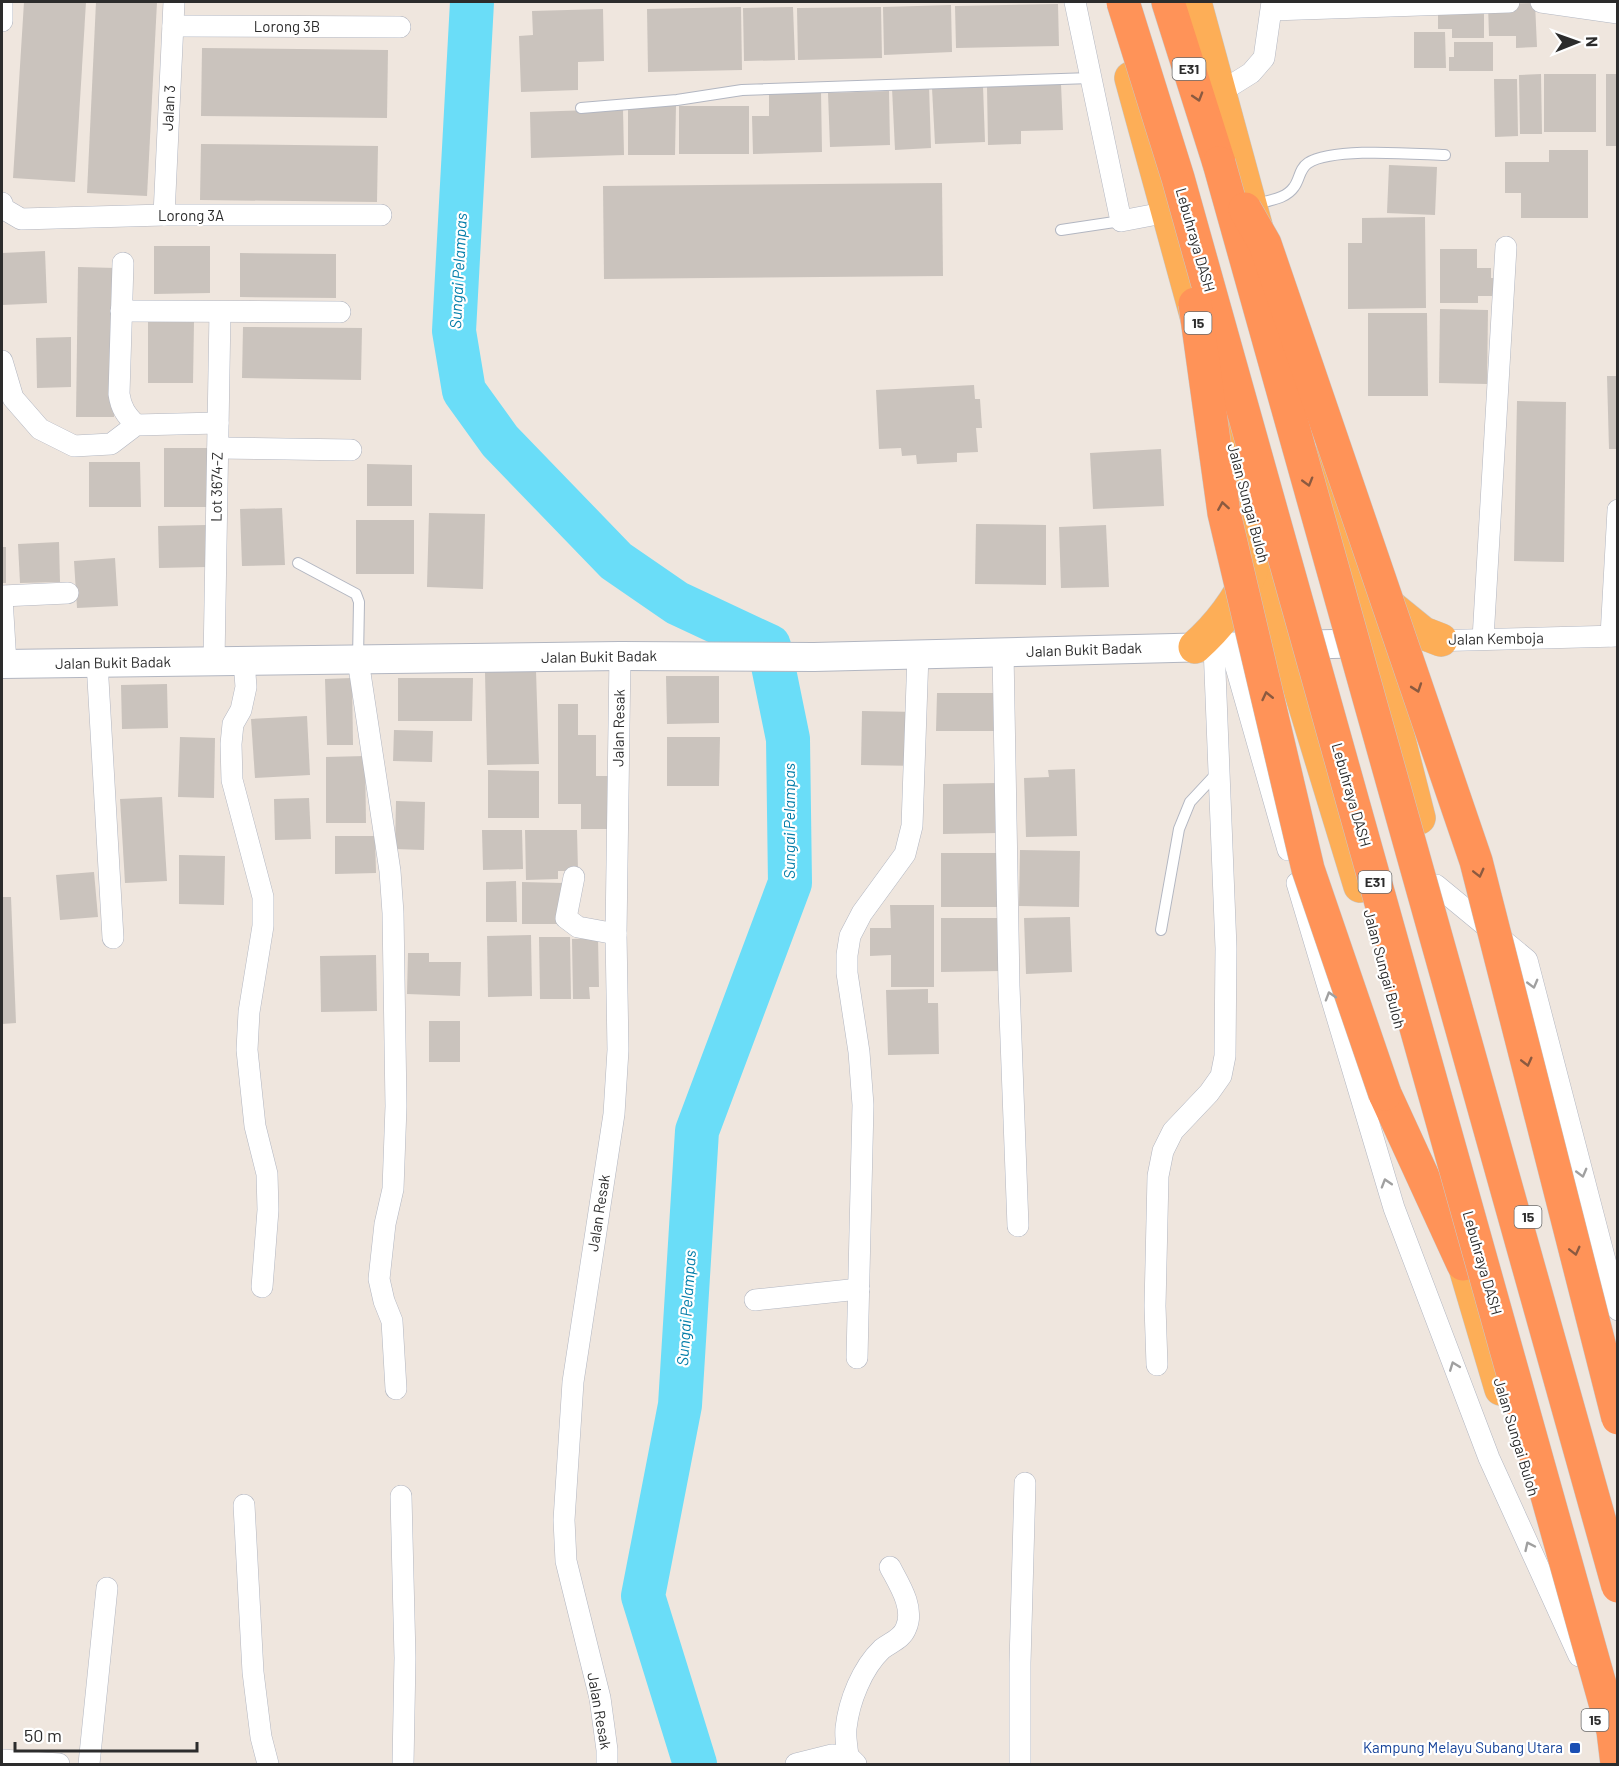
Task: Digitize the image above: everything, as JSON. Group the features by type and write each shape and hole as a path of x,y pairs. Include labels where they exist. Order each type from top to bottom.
{"highway":[{"name":"Jalan Sungai Buloh","path":"1110,2 1286,644 1371,920 1436,1155 1463,1264 1588,1675 1602,1764"},
{"name":"Lebuhraya DASH","path":"1123,2 1178,178 1613,1731 1617,1764"},
{"name":"E31","path":"1168,2 1219,163 1617,1586"},
{"name":"15","path":"1195,2 1250,206 1353,563 1436,885 1494,1091 1617,1550"},
{"path":"1219,163 1265,244 1476,861 1617,1418"},
{"path":"1178,178 1224,513 1308,869 1385,1094 1463,1264"},
{"path":"1213,646 1212,632 1229,613 1242,591 1252,569 1259,544"},
{"path":"1353,563 1375,594 1423,633 1441,640"}],"main road":[{"name":"Jalan Bukit Badak","path":"4,664 620,656 814,657 1374,643"}],"street":[{"path":"2,2 2,21"},
{"name":"Jalan 3","path":"164,215 174,2"},
{"path":"1075,2 1122,221 1168,212"},
{"path":"1220,93 1251,73 1264,58 1272,6 1509,2"},
{"path":"1541,2 1617,13"},
{"name":"Lorong 3B","path":"173,26 400,27"},
{"name":"Lorong 3A","path":"3,206 21,219 164,215 381,215"},
{"path":"1483,639 1506,247"},
{"path":"123,263 121,405 136,425"},
{"path":"121,311 340,312"},
{"name":"Lot 3674-Z","path":"214,662 220,312"},
{"path":"2,361 13,398 40,429 74,446 111,444 136,425 218,423"},
{"path":"218,448 351,450"},
{"path":"1614,636 1617,510"},
{"path":"4,664 2,597 68,593"},
{"name":"Jalan Kemboja","path":"1374,643 1614,636"},
{"path":"1157,1365 1155,1306 1158,1176 1162,1151 1173,1131 1209,1093 1221,1076 1225,1056 1226,948 1213,646"},
{"path":"1213,646 1312,936 1394,1208 1489,1458 1588,1675"},
{"path":"1003,652 1009,986 1018,1226"},
{"path":"857,1358 863,1105 859,1052 847,974 847,955 850,936 862,913 905,854 912,826 918,654"},
{"name":"Jalan Resak","path":"607,1764 600,1698 566,1561 564,1520 573,1382 614,1114 618,1050 616,934 620,656"},
{"path":"358,660 390,871 393,913 396,1106 393,1189 385,1224 379,1279 392,1321 396,1389"},
{"path":"244,661 246,687 241,710 233,724 232,780 263,897 263,926 249,1012 247,1050 255,1126 267,1174 268,1210 262,1287"},
{"path":"97,662 113,938"},
{"path":"574,877 566,918 578,927 616,934"},
{"path":"1436,885 1527,960 1617,1310"},
{"path":"755,1300 859,1289"},
{"path":"1020,1764 1025,1483"},
{"path":"401,1496 405,1658 403,1764"},
{"path":"244,1504 253,1672 261,1737 268,1764"},
{"path":"796,1764 832,1755 852,1760 846,1729 852,1700 868,1668 883,1649 897,1640 907,1628 909,1613 904,1594 890,1567"},
{"path":"89,1764 107,1588"},
{"path":"2,1760 59,1764"}],"lane":[{"path":"581,108 677,100 742,90 1091,78"},
{"path":"1250,206 1279,199 1294,187 1299,173 1308,163 1327,157 1351,153 1445,155"},
{"path":"1061,230 1122,221"},
{"path":"298,563 356,594 359,602 358,660"},
{"path":"1161,930 1179,829 1190,802 1220,771"}],"building":[{"path":"24,2 86,2 75,182 13,178"},
{"path":"96,2 157,2 147,196 87,193"},
{"path":"1535,3 1537,47 1516,48 1516,36 1489,36 1488,4"},
{"path":"1058,4 1059,46 956,48 955,6"},
{"path":"951,5 952,52 884,55 883,7"},
{"path":"741,7 742,70 648,72 647,9"},
{"path":"793,7 795,60 744,61 743,8"},
{"path":"881,7 882,58 798,60 797,8"},
{"path":"1438,7 1484,7 1484,38 1452,38 1452,29 1438,29"},
{"path":"603,9 604,61 578,62 578,90 521,92 519,36 533,35 532,11"},
{"path":"1414,32 1445,32 1446,68 1414,68"},
{"path":"1454,42 1493,42 1493,71 1449,71 1449,57 1454,57"},
{"path":"202,48 388,50 387,118 201,116"},
{"path":"1541,74 1542,134 1520,134 1519,75"},
{"path":"1544,74 1596,74 1596,132 1544,132"},
{"path":"1606,74 1618,74 1618,146 1606,146"},
{"path":"1494,79 1517,79 1518,136 1495,137"},
{"path":"1061,84 1063,130 1021,131 1021,144 988,145 987,86"},
{"path":"929,86 931,148 895,150 892,88"},
{"path":"983,86 985,142 935,144 932,88"},
{"path":"821,91 822,152 753,154 752,116 769,116 769,92"},
{"path":"889,91 890,145 830,147 828,93"},
{"path":"628,105 676,105 675,155 628,155"},
{"path":"679,106 749,106 749,154 679,154"},
{"path":"623,109 624,155 531,158 530,112"},
{"path":"201,144 378,146 377,202 200,200"},
{"path":"1549,150 1588,150 1588,218 1521,218 1521,193 1505,193 1505,162 1549,162"},
{"path":"1389,165 1437,167 1435,215 1387,213"},
{"path":"942,183 943,276 604,279 603,186"},
{"path":"1425,217 1426,308 1348,309 1348,243 1362,243 1362,218"},
{"path":"154,246 210,246 210,293 154,294"},
{"path":"1440,249 1477,249 1477,268 1491,268 1491,278 1498,278 1498,296 1478,296 1478,303 1440,303"},
{"path":"45,251 47,303 2,305 2,253"},
{"path":"240,253 336,254 336,298 240,297"},
{"path":"78,267 116,268 114,417 76,417"},
{"path":"1440,309 1488,310 1487,384 1439,383"},
{"path":"1368,313 1427,313 1428,396 1368,396"},
{"path":"148,321 194,322 193,383 148,383"},
{"path":"243,327 362,328 361,380 242,378"},
{"path":"71,337 71,387 37,388 36,338"},
{"path":"1607,376 1618,376 1618,449 1609,449"},
{"path":"974,385 975,399 980,399 982,428 976,428 978,452 957,453 957,462 917,464 916,455 902,456 901,448 879,449 876,390"},
{"path":"1517,401 1566,402 1564,562 1514,561"},
{"path":"164,448 210,448 210,507 164,507"},
{"path":"1161,449 1164,506 1093,509 1090,453"},
{"path":"89,462 140,462 141,507 89,507"},
{"path":"367,464 412,465 412,506 367,506"},
{"path":"282,508 285,565 242,566 240,509"},
{"path":"429,513 485,514 483,589 427,587"},
{"path":"356,520 414,520 414,574 356,574"},
{"path":"976,524 1046,525 1046,585 975,584"},
{"path":"206,525 207,567 159,568 158,526"},
{"path":"1106,525 1109,587 1061,588 1059,527"},
{"path":"59,542 60,582 20,583 18,544"},
{"path":"2,547 6,547 6,583 2,583"},
{"path":"115,558 118,606 77,608 74,561"},
{"path":"536,671 539,764 487,765 485,672"},
{"path":"666,676 719,676 719,723 667,724"},
{"path":"352,678 353,745 327,745 325,679"},
{"path":"398,678 473,678 472,721 398,721"},
{"path":"167,684 168,728 122,729 121,685"},
{"path":"937,693 1000,693 1000,731 936,731"},
{"path":"558,704 578,704 578,735 596,735 596,776 610,776 610,829 581,829 581,804 558,804"},
{"path":"862,711 919,712 919,766 861,765"},
{"path":"307,716 310,775 255,778 251,719"},
{"path":"394,730 433,731 432,762 393,761"},
{"path":"180,737 215,738 214,798 178,797"},
{"path":"667,737 720,737 719,786 667,786"},
{"path":"365,756 366,823 326,823 326,757"},
{"path":"1075,769 1077,836 1026,837 1024,778 1049,777 1048,770"},
{"path":"488,770 539,771 539,818 488,818"},
{"path":"997,783 998,833 943,834 943,784"},
{"path":"162,797 167,881 125,883 120,799"},
{"path":"309,798 311,839 275,840 274,799"},
{"path":"396,801 425,802 424,850 395,849"},
{"path":"482,830 522,830 523,869 483,870"},
{"path":"525,830 577,830 578,871 558,871 558,879 526,880"},
{"path":"335,836 375,836 376,873 335,874"},
{"path":"1020,850 1080,851 1079,907 1019,906"},
{"path":"941,853 1001,853 1002,907 941,907"},
{"path":"179,855 225,856 224,905 179,904"},
{"path":"94,872 98,917 60,920 56,875"},
{"path":"516,881 517,922 486,922 486,882"},
{"path":"522,882 563,883 563,924 522,924"},
{"path":"2,897 11,897 16,1023 2,1024"},
{"path":"890,905 934,905 934,987 891,987 891,955 870,956 870,928 891,928"},
{"path":"1070,917 1072,972 1026,974 1024,918"},
{"path":"941,918 1000,918 1001,971 941,972"},
{"path":"531,935 532,996 488,997 487,936"},
{"path":"539,937 570,937 571,999 540,999"},
{"path":"598,938 599,987 589,987 590,999 573,999 572,939"},
{"path":"408,953 429,953 429,962 461,962 460,996 407,994"},
{"path":"376,955 377,1011 321,1012 320,956"},
{"path":"928,989 928,1003 938,1003 939,1054 888,1055 886,990"},
{"path":"429,1021 460,1021 460,1062 429,1062"}],"waterway":[{"name":"Sungai Pelampas","path":"472,2 454,331 464,391 500,441 616,561 677,603 769,646 788,739 790,883 697,1131 680,1405 643,1596 695,1764"}],"place":[{"name":"Kampung Melayu Subang Utara","path":"1575,1748"}]}
